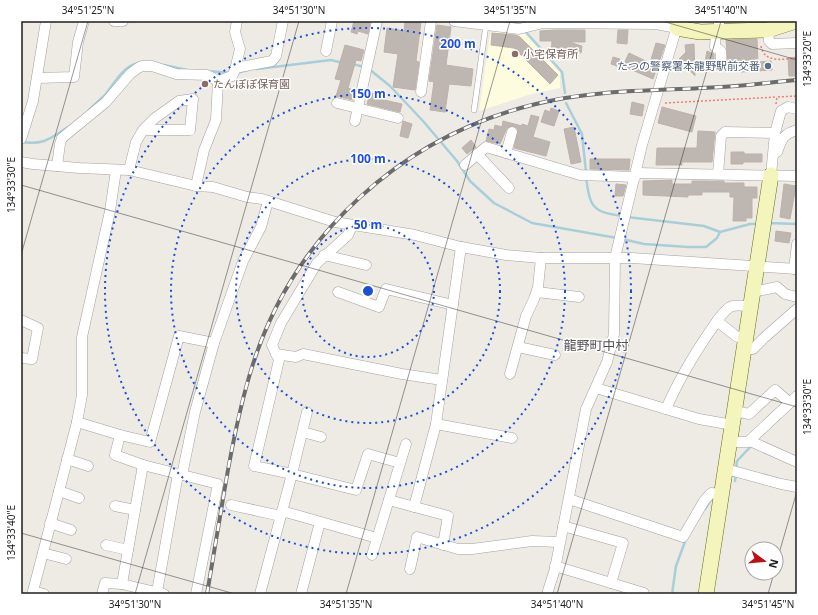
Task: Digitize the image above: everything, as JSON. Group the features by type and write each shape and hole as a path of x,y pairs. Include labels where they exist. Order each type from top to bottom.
{"street":[{"path":"21,139 33,101 46,21"},
{"path":"37,78 74,77 78,42 84,21"},
{"path":"114,21 123,21"},
{"path":"57,166 62,138 106,102 130,74 138,68 142,66 152,66 176,74 207,75 218,81 232,76 240,49 235,32 237,21"},
{"path":"235,68 272,61 276,56 283,21"},
{"path":"326,51 332,21"},
{"path":"355,121 377,21"},
{"path":"421,92 431,21"},
{"path":"454,21 492,24 519,30 543,23 678,25 689,31 718,28 768,30 796,21"},
{"path":"548,594 569,500 586,409 607,362 614,334 616,258 642,145 678,25"},
{"path":"718,28 715,46 721,51 721,62"},
{"path":"768,30 769,41 772,44 797,44"},
{"path":"196,186 204,150 216,120 218,81"},
{"path":"129,170 136,142 143,130 155,118 179,102 193,99 190,130 143,130"},
{"path":"338,103 398,118"},
{"path":"706,594 764,224 775,133 781,111 788,107 797,109"},
{"path":"771,175 782,139 789,132 797,130"},
{"path":"506,153 512,132"},
{"path":"718,174 721,136 725,132 775,133"},
{"path":"465,165 486,147 580,176 718,174 797,176"},
{"path":"477,154 509,188"},
{"path":"21,162 57,166 129,170 196,186 213,187 246,197 268,201 352,226 415,235 461,247 506,255 541,258 632,258 795,269 797,244"},
{"path":"44,594 33,591 77,422 82,395 82,337 110,211 116,170"},
{"path":"102,594 105,583 122,584 160,593 180,474 214,343 243,261 260,227 268,201"},
{"path":"352,226 348,235 317,263 281,323 272,345 279,360 254,466 356,490 368,454 400,463"},
{"path":"414,507 436,424 461,247"},
{"path":"324,256 366,265"},
{"path":"510,374 526,316 537,292 541,258"},
{"path":"666,409 676,385 692,359 717,321 729,308 777,287 785,294 797,297"},
{"path":"338,292 379,307 386,289 453,305"},
{"path":"537,292 578,297"},
{"path":"717,321 745,345 753,349 797,309"},
{"path":"21,320 38,328 32,359 21,358"},
{"path":"77,422 150,442 179,336 214,343"},
{"path":"518,347 555,355"},
{"path":"276,354 296,357 303,354 402,374 442,380"},
{"path":"596,388 699,419 734,418 749,414 775,390 793,399 750,441"},
{"path":"260,594 307,412"},
{"path":"436,424 512,438"},
{"path":"302,432 321,436"},
{"path":"120,435 115,455 143,465 218,484 196,594"},
{"path":"730,442 750,441 797,462"},
{"path":"372,555 406,444"},
{"path":"67,460 88,466"},
{"path":"122,584 143,465"},
{"path":"726,470 797,487"},
{"path":"59,491 79,498"},
{"path":"569,500 683,537 704,502 712,493 722,494"},
{"path":"389,500 448,516 443,545"},
{"path":"232,505 320,522 377,538"},
{"path":"115,506 135,510"},
{"path":"301,594 320,522"},
{"path":"50,523 71,530"},
{"path":"563,526 623,543 611,583"},
{"path":"410,569 417,537 458,549 472,550 532,541 559,542"},
{"path":"106,545 128,550"},
{"path":"42,553 66,559"},
{"path":"555,566 644,592"}],"lane":[{"path":"474,110 492,24"}],"path":[{"path":"661,103 777,97"}],"shaded area":[{"name":"小宅保育所","path":"495,30 525,34 560,72 560,88 528,95 479,111 490,35"}],"building":[{"path":"354,21 370,23 368,34 358,31 357,34 351,32"},
{"path":"411,21 421,22 416,61 419,62 415,90 393,87 398,54 384,52 387,28 404,31 405,22 411,23"},
{"path":"437,25 451,27 446,65 473,69 471,86 449,84 445,112 430,110 434,82 429,81"},
{"path":"585,30 585,42 569,42 582,46 581,53 571,52 571,55 551,55 552,41 540,41 540,31"},
{"path":"618,30 628,30 627,44 617,43"},
{"path":"492,33 516,35 520,37 558,75 550,84 514,48 491,45"},
{"path":"757,39 758,62 771,61 772,70 741,72 741,63 728,62 726,40"},
{"path":"656,43 665,45 653,79 623,66 629,53 650,63"},
{"path":"694,44 695,76 679,59 686,52 685,45"},
{"path":"345,45 364,50 361,61 356,60 348,88 355,91 353,100 336,96 341,80 335,79"},
{"path":"707,51 714,54 714,64 705,62"},
{"path":"613,57 620,59 617,66 611,64"},
{"path":"797,57 797,76 789,76 788,58"},
{"path":"370,93 385,97 384,100 402,104 400,112 367,104"},
{"path":"632,102 644,105 642,116 630,114"},
{"path":"662,107 696,116 692,132 658,123"},
{"path":"551,108 559,111 554,126 541,122 545,110 550,112"},
{"path":"531,115 539,117 533,137 550,142 546,156 514,148 518,131 517,128 513,126 507,128 500,144 486,141 489,129 494,130 495,125 502,127 503,121 528,126"},
{"path":"403,121 412,124 408,138 400,136"},
{"path":"574,127 581,162 571,164 564,129"},
{"path":"698,131 715,132 712,162 682,162 682,165 656,165 657,148 697,148"},
{"path":"471,140 476,147 467,154 462,148"},
{"path":"731,152 762,154 762,162 743,162 743,164 731,164"},
{"path":"590,159 630,159 629,170 590,169"},
{"path":"672,180 672,184 692,184 692,181 724,181 724,183 744,183 744,187 757,187 757,198 752,198 752,218 746,218 746,221 733,221 734,197 730,197 730,192 702,192 702,195 688,195 688,197 643,195 643,181"},
{"path":"616,184 626,185 623,196 615,196"},
{"path":"784,184 796,186 790,219 780,217"},
{"path":"776,231 791,233 789,243 775,241"}],"waterway":[{"path":"508,21 514,22 519,26"},
{"path":"524,30 562,72 565,93"},
{"path":"257,69 331,60 343,63"},
{"path":"89,110 105,95 123,72 138,63"},
{"path":"352,64 365,67"},
{"path":"164,65 187,70"},
{"path":"369,69 390,86 423,121 457,161 470,181 494,203 532,223 617,238"},
{"path":"236,73 248,70"},
{"path":"208,71 231,73"},
{"path":"566,103 582,134 586,172"},
{"path":"21,142 41,142 51,138 68,127"},
{"path":"586,177 589,195 594,206 598,210 622,216"},
{"path":"627,217 704,226 720,232"},
{"path":"768,223 797,224"},
{"path":"622,239 644,244 706,247 717,238 720,232 750,224 759,224"},
{"path":"736,469 737,461 753,444"},
{"path":"735,481 736,474"},
{"path":"705,509 711,500"},
{"path":"672,594 676,566 686,539"}],"railway":[{"path":"207,594 240,410 253,364 272,317 296,273 326,233 360,197 399,166 442,140 487,119 536,104 559,99 605,93 730,86 797,80"}],"place":[{"name":"小宅保育所","path":"515,54"},
{"name":"たつの警察署本龍野駅前交番","path":"768,66"},
{"name":"たんぽぽ保育園","path":"205,84"}],"district":[{"name":"龍野町中村","path":"596,345"}]}
